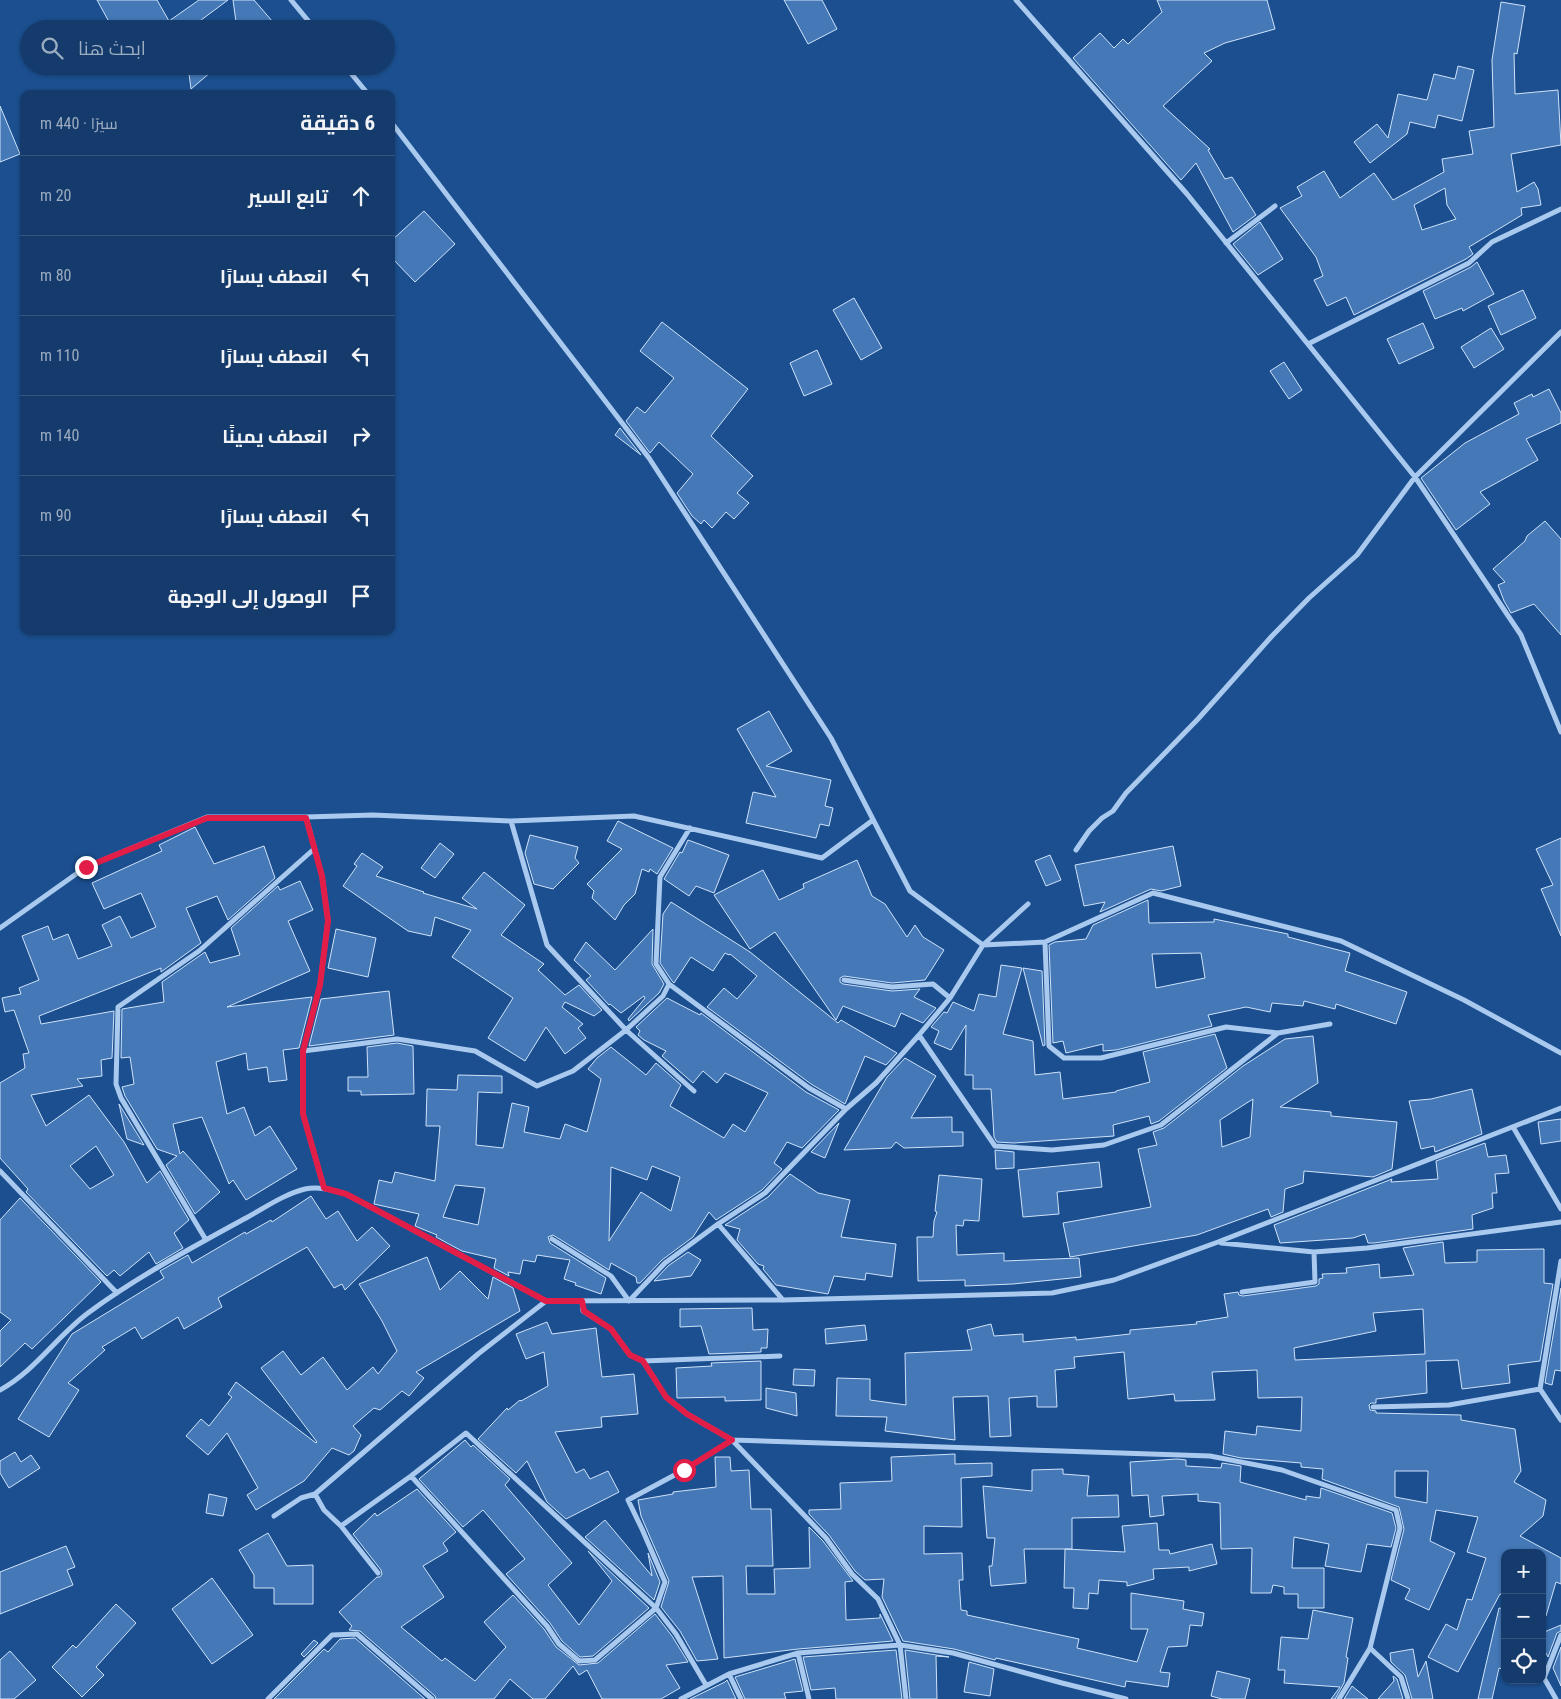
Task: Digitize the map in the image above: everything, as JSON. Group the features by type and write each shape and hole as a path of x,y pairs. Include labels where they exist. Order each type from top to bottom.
{"street":[{"path":"291,0 308,20"},
{"path":"1016,0 1187,194 1415,477 1521,635 1561,732"},
{"path":"352,75 365,90"},
{"path":"395,127 649,458 831,738 910,891 983,945 1045,942 1153,893 1341,941 1464,1000 1561,1053"},
{"path":"1226,243 1275,206"},
{"path":"1308,344 1469,263 1492,242 1561,209"},
{"path":"1076,850 1089,831 1102,818 1113,811 1126,793 1198,719 1272,636 1309,598 1357,555 1415,477 1561,332"},
{"path":"0,928 86,867 207,818 306,818 373,815 511,820 634,816 822,858 873,820"},
{"path":"306,818 322,876 328,921 320,985 303,1051 303,1114 324,1188"},
{"path":"511,820 547,946 626,1030 694,1091"},
{"path":"690,828 660,877 656,964 669,984 809,1088 846,1109"},
{"path":"206,1240 121,1098 116,1084 118,1007 199,951 314,849"},
{"path":"629,1301 665,1263 718,1224 765,1193 846,1109 876,1083 950,998 983,945 1028,904"},
{"path":"1045,942 1049,1046 1064,1058 1101,1058 1226,1027 1278,1033 1330,1024"},
{"path":"844,980 892,987 933,984 950,998"},
{"path":"303,1051 398,1039 475,1051 537,1086 573,1071 626,1030 664,996 669,984"},
{"path":"919,1035 995,1146 1052,1150 1104,1145 1161,1125 1278,1033"},
{"path":"0,1390 34,1365 87,1314 117,1293 206,1240 288,1196 306,1189 324,1188 346,1194 546,1301 783,1300 1052,1293 1114,1280 1218,1242 1561,1108"},
{"path":"1513,1127 1561,1209"},
{"path":"0,1171 117,1293"},
{"path":"1218,1242 1314,1252 1367,1248 1561,1222"},
{"path":"718,1224 783,1300"},
{"path":"552,1239 611,1276 629,1301"},
{"path":"1242,1292 1315,1282 1314,1252"},
{"path":"1561,1261 1540,1389 1561,1420"},
{"path":"274,1516 301,1498 316,1494 478,1354 546,1301"},
{"path":"582,1301 584,1311 611,1329 630,1355 643,1361 780,1356"},
{"path":"643,1361 666,1397 687,1414 732,1440 826,1538 852,1574 878,1599 900,1645 906,1699"},
{"path":"1373,1407 1449,1405 1540,1389"},
{"path":"341,1526 411,1476 466,1433 656,1608 676,1634 706,1685"},
{"path":"411,1476 547,1626 559,1644 579,1661 594,1660 656,1608 665,1582 628,1500 684,1470 732,1440 1210,1456 1282,1470 1396,1510 1400,1528 1370,1648 1340,1699"},
{"path":"316,1494 324,1510 341,1526 378,1573"},
{"path":"268,1699 332,1634 357,1634 432,1699"},
{"path":"1556,1699 1544,1678 1561,1635"},
{"path":"681,1699 729,1674 798,1654 900,1645 953,1653 1126,1699"},
{"path":"1370,1648 1401,1677 1408,1699"},
{"path":"798,1654 809,1699"},
{"path":"729,1674 741,1699"}],"building":[{"path":"97,0 157,0 168,20 108,20"},
{"path":"199,0 228,0 201,20 170,20"},
{"path":"233,0 254,0 271,20 236,20"},
{"path":"784,0 822,0 837,29 808,44"},
{"path":"1157,0 1267,0 1275,29 1225,43 1204,53 1212,61 1163,106 1210,149 1208,150 1225,179 1232,177 1256,215 1233,232 1196,163 1181,180 1073,58 1100,33 1114,48 1123,39 1128,44 1162,12"},
{"path":"1501,2 1525,6 1517,54 1514,53 1515,94 1558,90 1561,145 1511,154 1517,192 1534,182 1538,189 1541,205 1521,208 1522,215 1469,247 1473,254 1466,259 1354,315 1346,297 1327,306 1314,280 1323,276 1316,257 1280,208 1302,196 1297,187 1324,171 1340,198 1374,173 1393,200 1444,172 1442,159 1473,154 1469,131 1494,127 1492,60","holes":["1445,188 1447,205 1456,219 1422,230 1414,205"]},
{"path":"1458,66 1474,70 1462,121 1438,115 1435,128 1410,122 1407,134 1370,163 1354,142 1377,124 1388,138 1398,94 1427,100 1434,74 1455,79"},
{"path":"189,75 207,75 191,89"},
{"path":"0,106 20,154 0,162"},
{"path":"424,211 455,244 415,282 395,261 395,237"},
{"path":"1260,222 1283,259 1258,275 1233,244"},
{"path":"1477,262 1494,294 1463,311 1462,308 1435,319 1423,291 1471,267"},
{"path":"1523,290 1536,318 1501,335 1488,306"},
{"path":"854,298 882,348 861,360 833,310"},
{"path":"662,322 748,389 711,436 753,476 737,493 749,503 734,519 726,512 712,528 704,520 701,524 692,516 677,493 693,474 659,442 650,453 626,421 637,407 645,413 674,378 640,351"},
{"path":"1423,323 1434,348 1399,364 1387,339"},
{"path":"1491,328 1504,349 1474,368 1461,347"},
{"path":"817,350 832,384 804,396 790,363"},
{"path":"1284,362 1302,390 1289,399 1270,371"},
{"path":"1549,389 1561,413 1561,423 1526,439 1538,460 1480,492 1490,504 1456,530 1421,478 1465,443 1519,414 1514,403 1532,394 1533,397"},
{"path":"620,428 641,455 615,435"},
{"path":"1545,521 1561,539 1561,635 1534,604 1511,613 1498,585 1505,582 1493,569"},
{"path":"769,711 792,751 766,766 831,780 825,806 833,808 829,826 820,824 816,838 746,823 753,792 776,797 737,729"},
{"path":"618,821 673,848 657,874 650,869 649,872 642,869 635,894 624,905 615,920 592,898 594,891 587,884 622,849 607,841"},
{"path":"195,827 214,864 264,846 275,878 228,920 217,896 186,908 201,943 161,972 161,968 39,1016 41,1024 114,1011 112,1058 101,1060 102,1076 77,1079 83,1086 31,1095 46,1126 89,1095 124,1142 147,1183 160,1171 189,1220 174,1233 183,1248 156,1264 149,1252 120,1276 114,1270 107,1276 26,1192 28,1189 0,1158 0,1083 25,1068 23,1054 29,1053 14,1010 5,1012 2,998 21,994 19,988 39,980 22,936 48,926 53,940 68,934 78,959 112,946 102,925 120,916 131,938 156,927 141,893 104,909 92,883 162,851 159,845","holes":["96,1146 114,1175 90,1189 70,1166"]},
{"path":"530,835 578,847 575,858 579,863 553,889 534,884 525,853"},
{"path":"1561,838 1561,936 1541,889 1553,885 1536,849"},
{"path":"688,840 729,855 714,893 696,886 689,896 664,879 680,852 682,853"},
{"path":"440,843 454,854 435,878 421,868"},
{"path":"1173,846 1181,886 1161,891 1151,889 1100,912 1105,902 1084,906 1075,865"},
{"path":"362,853 383,867 376,876 423,893 477,909 462,898 484,872 525,905 501,935 544,964 538,970 565,995 579,985 602,1010 594,1016 565,1002 562,1007 583,1024 578,1028 586,1038 565,1054 546,1027 525,1061 488,1038 513,998 452,957 471,930 435,917 431,936 408,931 343,886 357,866 354,864"},
{"path":"1050,855 1061,880 1046,886 1035,861"},
{"path":"857,860 872,896 885,904 907,937 915,925 923,937 944,950 925,980 892,983 844,976 840,978 840,982 892,991 920,989 914,997 936,1008 923,1023 901,1013 895,1027 843,1006 836,1020 775,932 750,949 714,895 763,870 779,900 804,888 803,884"},
{"path":"300,881 313,910 288,921 310,971 227,1007 312,997 299,1048 283,1050 287,1080 269,1082 267,1067 248,1070 246,1053 216,1062 227,1114 244,1107 255,1136 270,1126 297,1169 246,1200 233,1180 229,1184 202,1117 173,1124 180,1154 183,1151 220,1192 195,1214 166,1165 177,1156 157,1149 125,1096 122,1087 134,1084 130,1057 121,1058 122,1009 164,1002 162,982 205,952 210,963 240,955 231,928 278,886 280,890"},
{"path":"1148,900 1149,923 1214,922 1214,919 1288,934 1288,937 1350,953 1345,971 1407,992 1396,1024 1336,1004 1335,1009 1304,1001 1303,1006 1272,1003 1270,1012 1246,1007 1208,1015 1212,1026 1116,1050 1103,1051 1103,1044 1066,1053 1063,1041 1053,1043 1049,945 1055,942 1086,939 1093,925","holes":["1201,953 1205,978 1156,988 1152,954"]},
{"path":"671,902 750,952 838,1023 841,1020 897,1053 886,1065 865,1056 845,1104 811,1084 707,1007 724,988 737,999 757,976 730,954 725,953 713,971 691,957 674,983 672,981 660,963 663,914"},
{"path":"336,929 376,938 368,977 328,968"},
{"path":"653,929 652,964 664,984 659,993 629,1021 628,1019 645,998 644,996 621,1013 609,1005 586,980 591,976 574,960 586,942 615,970"},
{"path":"1001,965 1022,968 1003,1034 1033,1041 1035,1075 1060,1072 1063,1099 1116,1092 1150,1082 1143,1052 1215,1034 1227,1068 1159,1121 1151,1124 1149,1116 1113,1125 1114,1136 1014,1143 997,1142 994,1137 991,1089 973,1089 973,1075 965,1075 966,1025 951,1050 934,1043 939,1031 931,1027 944,1012 947,1013 953,1002 974,1011 979,994 996,997"},
{"path":"1023,968 1042,971 1045,1045 1043,1046"},
{"path":"389,991 394,1035 309,1046 321,999"},
{"path":"667,998 700,1015 701,1013 806,1092 839,1110 802,1148 787,1142 774,1163 782,1169 762,1190 716,1220 709,1212 693,1237 662,1260 640,1283 637,1283 636,1277 611,1263 609,1270 553,1235 548,1237 550,1243 606,1278 601,1294 564,1279 570,1260 537,1255 535,1262 523,1260 520,1274 508,1272 509,1276 494,1268 496,1259 462,1251 436,1237 437,1235 415,1226 419,1214 374,1204 379,1180 392,1183 395,1172 435,1181 440,1126 426,1126 427,1089 457,1090 458,1075 502,1076 502,1093 478,1092 476,1145 503,1148 512,1103 529,1107 524,1132 560,1139 565,1124 587,1132 601,1079 588,1069 597,1058 611,1047 646,1075 656,1063 681,1085 670,1106 724,1138 733,1124 745,1132 768,1093 725,1073 717,1083 703,1071 693,1083 662,1056 666,1051 638,1035 640,1031 636,1027","holes":["652,1166 680,1177 671,1211 641,1192 609,1241 611,1167 647,1180","455,1185 485,1188 478,1225 443,1217"]},
{"path":"1313,1036 1318,1083 1280,1107 1331,1112 1331,1116 1397,1122 1392,1169 1373,1177 1304,1171 1303,1183 1285,1189 1283,1212 1271,1217 1268,1209 1197,1235 1070,1257 1063,1223 1151,1207 1138,1149 1157,1145 1153,1132 1164,1128 1243,1066 1285,1039","holes":["1253,1099 1250,1137 1222,1147 1220,1120"]},
{"path":"397,1043 413,1046 414,1094 361,1095 361,1091 348,1091 348,1077 368,1077 367,1047"},
{"path":"905,1058 936,1076 911,1118 952,1117 952,1132 963,1132 963,1146 904,1148 896,1142 891,1148 844,1150 887,1077"},
{"path":"1472,1089 1482,1134 1435,1152 1434,1146 1421,1149 1409,1101 1431,1099"},
{"path":"119,1104 144,1145 127,1139"},
{"path":"1561,1119 1561,1141 1541,1144 1538,1122"},
{"path":"839,1123 825,1158 811,1152"},
{"path":"1485,1143 1488,1157 1506,1155 1509,1173 1495,1174 1497,1193 1492,1193 1493,1208 1472,1215 1473,1229 1374,1243 1368,1243 1365,1234 1353,1238 1280,1243 1274,1225 1392,1179 1391,1182 1438,1179 1436,1161"},
{"path":"995,1150 1014,1152 1014,1168 996,1169"},
{"path":"1099,1162 1102,1187 1057,1192 1059,1214 1023,1217 1018,1170"},
{"path":"790,1174 818,1193 850,1200 841,1237 896,1244 892,1277 866,1273 865,1280 834,1276 828,1294 776,1285 763,1269 764,1266 758,1264 737,1240 740,1229 725,1225 768,1197"},
{"path":"939,1175 982,1179 979,1221 964,1220 963,1226 956,1225 957,1255 1004,1253 1004,1261 1079,1258 1081,1277 1013,1284 965,1286 965,1280 918,1281 917,1237 933,1237 934,1221 937,1212 935,1211"},
{"path":"311,1196 326,1219 338,1211 357,1241 372,1227 390,1246 345,1290 342,1284 334,1288 307,1247 218,1298 222,1307 184,1329 178,1317 142,1339 135,1327 102,1347 105,1350 68,1383 79,1390 49,1437 18,1419 72,1334 164,1278 160,1271 188,1255 192,1263 245,1232 246,1234 271,1220 272,1222"},
{"path":"20,1198 101,1282 32,1349 25,1343 0,1367 0,1331 11,1320 0,1312 0,1220"},
{"path":"1443,1242 1445,1263 1477,1262 1477,1250 1544,1249 1544,1283 1553,1284 1540,1361 1508,1365 1510,1383 1462,1389 1458,1360 1426,1361 1427,1393 1376,1399 1376,1403 1369,1405 1370,1410 1376,1411 1376,1413 1461,1415 1461,1420 1515,1429 1521,1471 1514,1482 1546,1500 1543,1516 1520,1536 1544,1549 1501,1549 1501,1594 1458,1672 1428,1657 1446,1624 1457,1630 1467,1599 1472,1600 1486,1558 1467,1552 1478,1517 1436,1510 1430,1541 1455,1553 1429,1610 1405,1599 1410,1589 1391,1580 1404,1529 1399,1507 1322,1479 1323,1469 1301,1467 1301,1463 1241,1458 1223,1454 1225,1431 1256,1435 1257,1426 1301,1431 1302,1397 1258,1398 1257,1370 1212,1372 1215,1400 1175,1401 1174,1394 1128,1399 1124,1352 1074,1357 1075,1368 1055,1370 1057,1407 1037,1407 1037,1396 1009,1398 1011,1436 990,1437 988,1396 953,1397 955,1440 885,1431 887,1417 836,1416 837,1378 870,1379 870,1400 906,1405 905,1353 972,1350 967,1330 991,1324 994,1336 1023,1334 1023,1342 1076,1337 1076,1340 1130,1334 1130,1330 1197,1324 1196,1322 1228,1317 1224,1294 1238,1292 1239,1295 1243,1296 1316,1286 1319,1284 1319,1279 1323,1278 1322,1274 1347,1273 1346,1268 1379,1264 1380,1278 1414,1275 1403,1248","holes":["1423,1309 1425,1354 1295,1360 1294,1348 1376,1331 1373,1313","1395,1471 1428,1471 1427,1503 1395,1497"]},
{"path":"688,1252 701,1260 691,1276 654,1281 668,1266"},
{"path":"427,1257 440,1290 460,1271 488,1299 493,1277 513,1288 520,1311 416,1372 424,1378 409,1396 402,1391 380,1410 374,1408 353,1426 361,1435 354,1451 349,1455 332,1448 304,1481 256,1510 247,1495 258,1488 227,1433 208,1455 186,1436 201,1419 209,1426 232,1397 228,1394 236,1382 316,1443 261,1368 283,1351 301,1375 323,1357 347,1390 373,1367 378,1374 397,1351 382,1321 359,1284"},
{"path":"1561,1288 1561,1371 1555,1370 1552,1385 1545,1383"},
{"path":"752,1308 753,1330 768,1329 767,1348 761,1348 761,1352 709,1354 701,1326 680,1327 680,1309"},
{"path":"547,1322 552,1334 596,1328 602,1377 634,1374 638,1414 601,1417 602,1427 555,1432 576,1473 584,1469 590,1479 608,1471 619,1492 566,1519 547,1502 527,1461 516,1473 478,1439 507,1408 508,1410 520,1400 548,1386 544,1352 526,1359 516,1334"},
{"path":"865,1325 867,1340 826,1344 825,1329"},
{"path":"761,1361 761,1400 725,1401 725,1397 677,1398 676,1368 712,1366 711,1363"},
{"path":"794,1369 815,1370 814,1386 793,1385"},
{"path":"766,1388 796,1393 797,1416 766,1408"},
{"path":"465,1440 510,1479 505,1485 572,1563 548,1585 579,1625 612,1581 588,1551 649,1608 593,1656 580,1657 562,1641 550,1623 506,1574 525,1559 483,1510 463,1527 419,1479"},
{"path":"15,1452 21,1462 31,1455 40,1468 9,1488 0,1473 0,1461"},
{"path":"955,1454 955,1464 992,1463 992,1476 961,1478 962,1527 924,1526 924,1554 962,1553 963,1580 959,1580 961,1610 967,1611 967,1615 1079,1639 1077,1648 1137,1662 1148,1629 1131,1629 1131,1593 1184,1601 1183,1609 1204,1613 1202,1626 1190,1625 1187,1646 1168,1647 1160,1672 1170,1673 1168,1687 1126,1681 1125,1687 996,1658 995,1660 954,1649 903,1641 882,1597 884,1579 865,1580 855,1571 829,1535 809,1514 809,1510 841,1509 840,1483 892,1481 891,1457"},
{"path":"715,1457 730,1457 731,1471 749,1470 751,1509 771,1509 773,1566 746,1566 747,1594 775,1594 774,1569 810,1568 809,1527 823,1541 853,1581 845,1582 846,1620 880,1618 880,1614 893,1641 798,1649 724,1658 723,1576 692,1577 718,1659 697,1661 680,1631 661,1607 669,1581 641,1516 638,1500 673,1494 673,1492 716,1487"},
{"path":"1186,1460 1186,1466 1221,1468 1222,1463 1241,1466 1240,1482 1306,1500 1306,1496 1320,1498 1321,1488 1392,1513 1396,1528 1391,1547 1367,1544 1361,1572 1325,1566 1329,1544 1294,1537 1292,1568 1324,1568 1324,1608 1298,1608 1298,1594 1284,1594 1284,1587 1273,1585 1271,1593 1251,1593 1252,1548 1221,1549 1220,1503 1198,1501 1198,1494 1162,1496 1164,1515 1150,1517 1148,1495 1132,1496 1130,1462"},
{"path":"1063,1469 1063,1474 1089,1476 1087,1496 1118,1495 1119,1517 1072,1518 1072,1549 1024,1549 1026,1583 991,1586 989,1566 992,1566 995,1538 987,1538 983,1486 1032,1491 1032,1470"},
{"path":"417,1489 456,1532 443,1543 448,1551 423,1566 444,1597 401,1627 442,1661 445,1658 475,1681 506,1647 484,1622 513,1595 544,1629 556,1647 579,1665 598,1663 655,1614 672,1636 688,1662 666,1665 680,1688 661,1699 602,1699 587,1670 579,1675 573,1666 545,1699 533,1699 510,1679 494,1699 436,1699 435,1696 360,1631 349,1630 352,1626 339,1612 382,1574 381,1570 353,1534 375,1513 377,1516"},
{"path":"209,1494 227,1498 223,1516 206,1513"},
{"path":"605,1520 652,1576 648,1553 660,1582 654,1600 585,1537"},
{"path":"1157,1523 1159,1550 1169,1550 1170,1554 1212,1544 1217,1564 1189,1571 1189,1567 1153,1569 1154,1579 1127,1586 1127,1582 1099,1580 1098,1594 1089,1593 1088,1609 1073,1608 1074,1588 1064,1588 1065,1549 1125,1552 1122,1526"},
{"path":"268,1533 287,1566 313,1565 313,1604 274,1604 274,1588 254,1588 254,1575 239,1550"},
{"path":"66,1546 75,1567 67,1570 73,1585 0,1614 0,1572"},
{"path":"1546,1550 1561,1558 1561,1584 1556,1582 1546,1616"},
{"path":"212,1578 253,1635 212,1664 172,1609"},
{"path":"116,1604 136,1623 96,1667 104,1675 82,1697 52,1667 73,1645 76,1648"},
{"path":"1499,1608 1501,1608 1501,1669 1499,1668 1492,1699 1478,1699"},
{"path":"1313,1610 1353,1618 1346,1657 1348,1658 1344,1683 1335,1699 1331,1699 1340,1687 1284,1683 1285,1670 1278,1670 1281,1637 1308,1639"},
{"path":"1561,1625 1561,1631 1557,1633 1548,1657 1546,1653 1546,1631"},
{"path":"355,1638 425,1699 274,1699 324,1649 328,1652 340,1639"},
{"path":"314,1640 318,1643 304,1657 301,1654"},
{"path":"1561,1647 1561,1686 1553,1668"},
{"path":"1413,1649 1418,1677 1426,1661 1433,1699 1412,1699 1405,1675 1391,1662 1390,1653"},
{"path":"896,1650 902,1699 836,1699 835,1688 811,1690 803,1657"},
{"path":"905,1650 949,1657 936,1656 937,1699 910,1699"},
{"path":"10,1651 36,1680 14,1699 0,1699 0,1660"},
{"path":"795,1659 803,1691 784,1693 786,1699 745,1699 735,1677"},
{"path":"969,1662 994,1669 990,1696 964,1692"},
{"path":"1217,1671 1250,1679 1245,1699 1222,1699 1211,1696"},
{"path":"1393,1676 1397,1679 1403,1699 1378,1699 1394,1681"},
{"path":"727,1680 736,1699 690,1699 725,1682"},
{"path":"1352,1686 1368,1699 1344,1699"}],"route":[{"path":"86,867 207,818 306,818 322,876 328,921 320,985 303,1051 303,1114 324,1188 346,1194 546,1301 582,1301 584,1311 611,1329 630,1355 643,1361 666,1397 687,1414 732,1440 684,1470"}]}
